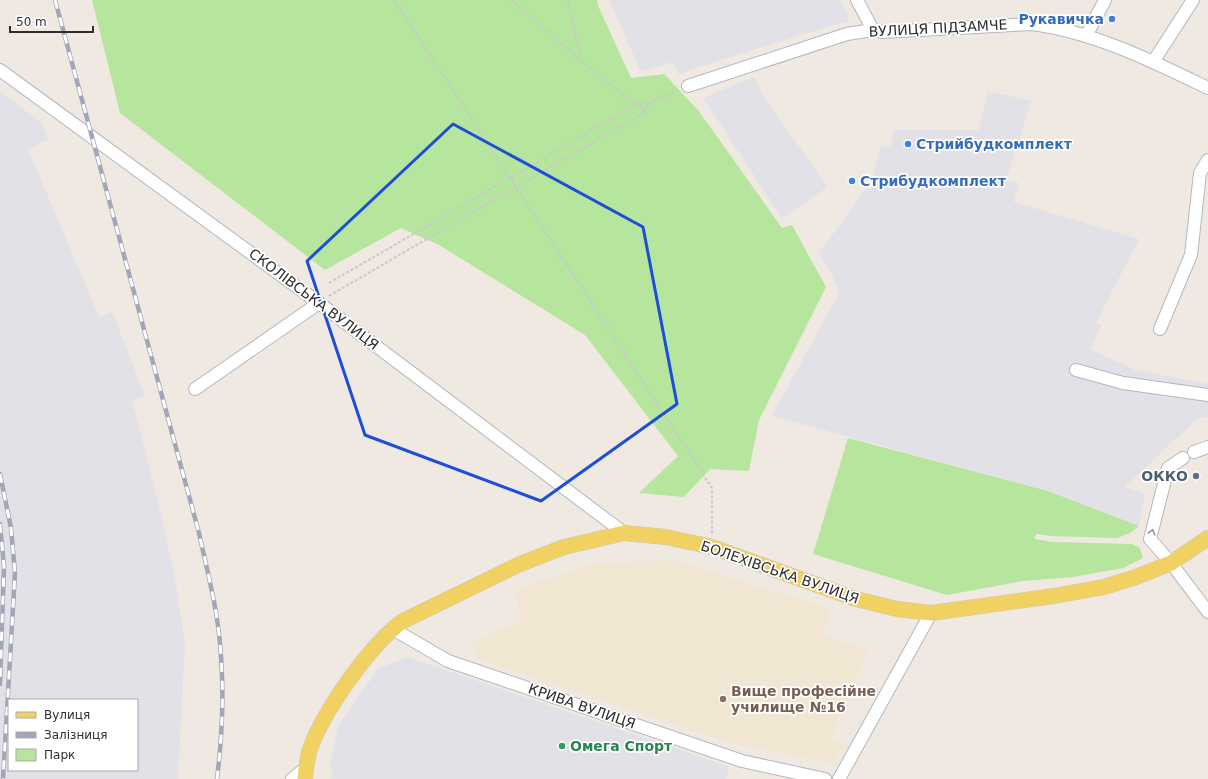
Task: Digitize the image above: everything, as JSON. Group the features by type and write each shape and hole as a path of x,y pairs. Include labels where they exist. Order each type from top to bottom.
{"main road":[{"name":"БОЛЕХІВСЬКА ВУЛИЦЯ","path":"306,773 310,750 324,719 366,658 393,629 403,621 520,564 564,547 624,533 666,537 712,547 856,599 897,609 931,613 1054,596 1104,587 1136,577 1171,562 1208,538"}],"street":[{"path":"857,0 873,30"},
{"path":"1086,36 1105,0"},
{"path":"1153,62 1193,0"},
{"name":"ВУЛИЦЯ ПІДЗАМЧЕ","path":"688,86 847,34 873,30 882,32 1032,24 1055,27 1086,36 1153,62 1208,88"},
{"name":"СКОЛІВСЬКА ВУЛИЦЯ","path":"0,70 319,303 624,533"},
{"path":"1160,329 1191,255 1200,174 1208,160"},
{"path":"195,389 319,303"},
{"path":"1076,370 1123,383 1208,395"},
{"path":"1208,447 1189,455 1168,468 1150,539 1171,562 1208,612"},
{"path":"839,779 931,613"},
{"name":"КРИВА ВУЛИЦЯ","path":"393,629 448,661 742,761 825,779"},
{"path":"292,779 306,773"}],"path":[{"path":"394,0 712,488 712,547"},
{"path":"512,0 581,61 646,112"},
{"path":"568,0 581,61"},
{"path":"329,283 636,104 648,104 688,86"},
{"path":"319,303 646,112 648,104"}],"highlighted area":[{"path":"453,124 643,227 677,404 541,501 365,435 307,261"}],"shaded area":[{"path":"609,0 840,0 849,17 848,22 830,26 689,70 679,75 673,62 641,72"},
{"path":"754,77 765,99 828,187 782,218 703,98"},
{"path":"988,91 1031,101 1006,180 1019,183 1014,202 1139,239 1096,323 1102,325 1090,349 1135,370 1208,384 1208,418 1199,417 1125,487 1145,494 1139,526 1048,491 772,416 839,293 832,274 819,253 872,181 881,146 890,147 894,130 979,130"},
{"path":"0,92 41,122 48,139 28,149 99,317 112,311 145,396 132,400 162,518 176,585 185,644 178,779 0,779"},
{"name":"Вище професійне училище №16","path":"674,560 830,609 822,635 868,650 831,739 844,746 831,763 730,743 478,659 472,643 520,621 516,589 597,563"},
{"path":"407,657 730,767 725,779 331,779 333,772 330,765 338,726 378,669"}],"green space":[{"path":"92,0 597,0 599,8 631,78 664,74 698,110 782,228 792,225 826,287 759,420 749,471 710,469 684,497 639,493 678,456 585,335 439,245 401,228 325,270 120,113"},
{"path":"848,438 1048,491 1139,526 1130,533 1117,538 1051,536 1036,534 1035,539 1052,542 1132,544 1140,548 1143,558 1123,568 1073,577 1023,581 947,595 813,554"}],"railway":[{"path":"55,0 199,533 213,595 220,641 222,672 221,733 217,779"},
{"path":"0,474 11,528 15,573 3,779"},
{"path":"0,524 4,566 0,684"}],"place":[{"name":"Рукавичка","path":"1112,19"},
{"name":"Стрийбудкомплект","path":"908,144"},
{"name":"Стрибудкомплект","path":"852,181"},
{"name":"ОККО","path":"1196,476"},
{"name":"Вище професійне училище №16","path":"723,699"},
{"name":"Омега Спорт","path":"562,746"}]}
